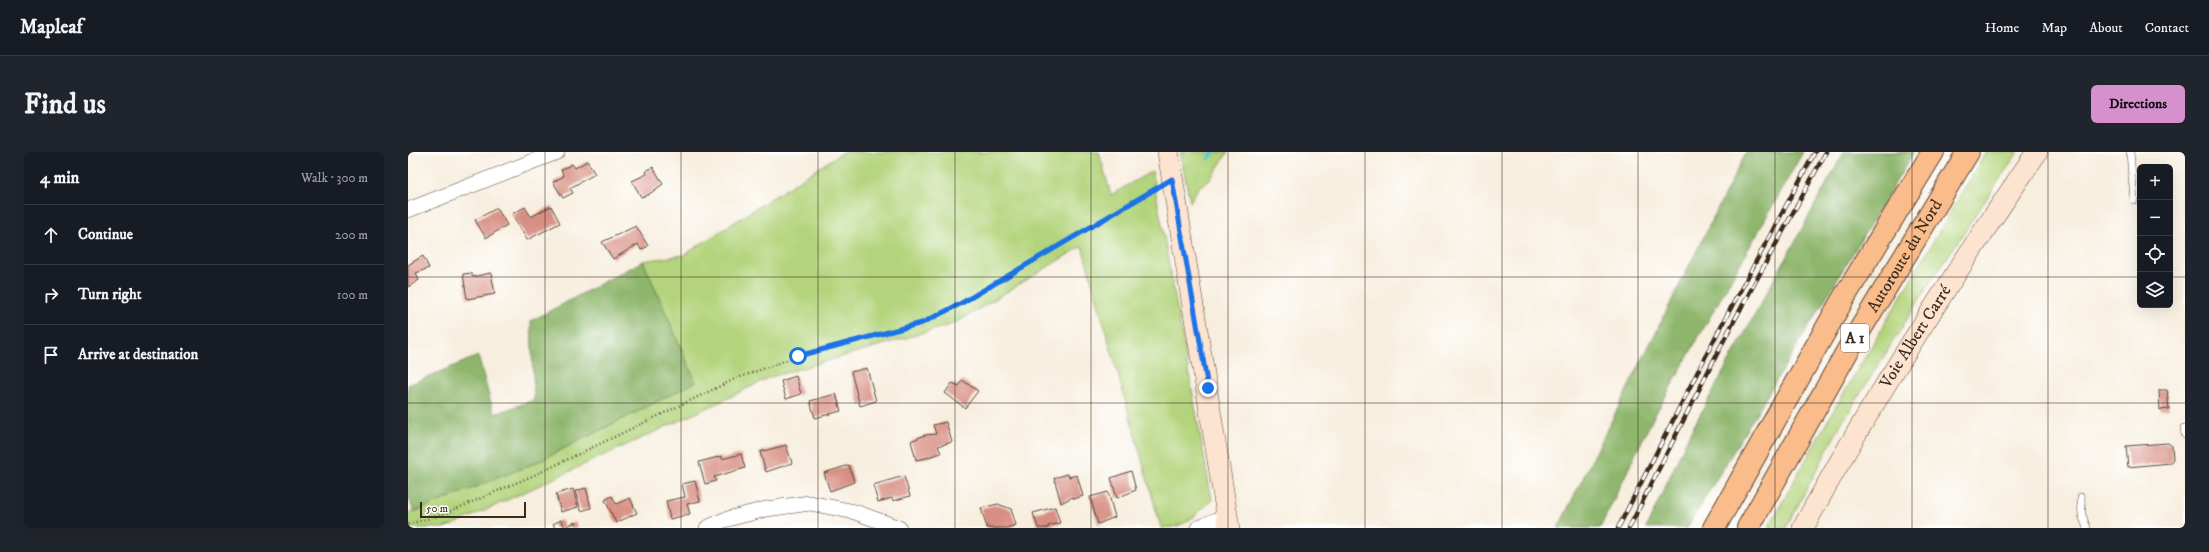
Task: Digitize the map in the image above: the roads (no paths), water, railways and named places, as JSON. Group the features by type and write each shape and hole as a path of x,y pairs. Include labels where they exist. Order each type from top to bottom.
{"highway":[{"name":"Autoroute du Nord","path":"1714,528 1843,299 1933,152"},
{"name":"Autoroute du Nord","path":"1748,528 1852,343 1968,152"}],"street":[{"path":"408,210 557,152"},
{"path":"1168,152 1228,521 1198,528"},
{"name":"Voie Albert Carré","path":"1803,528 1859,428 1932,309 2037,152"},
{"path":"707,528 724,520 766,509 810,503 855,512 900,528"}],"lane":[{"path":"2130,152 2134,200"},
{"path":"2081,497 2082,515 2087,528"}],"waterway":[{"path":"1208,159 1214,152"}],"railway":[{"path":"1618,528 1719,330 1815,152"},
{"path":"1629,528 1727,334 1826,152"}]}
